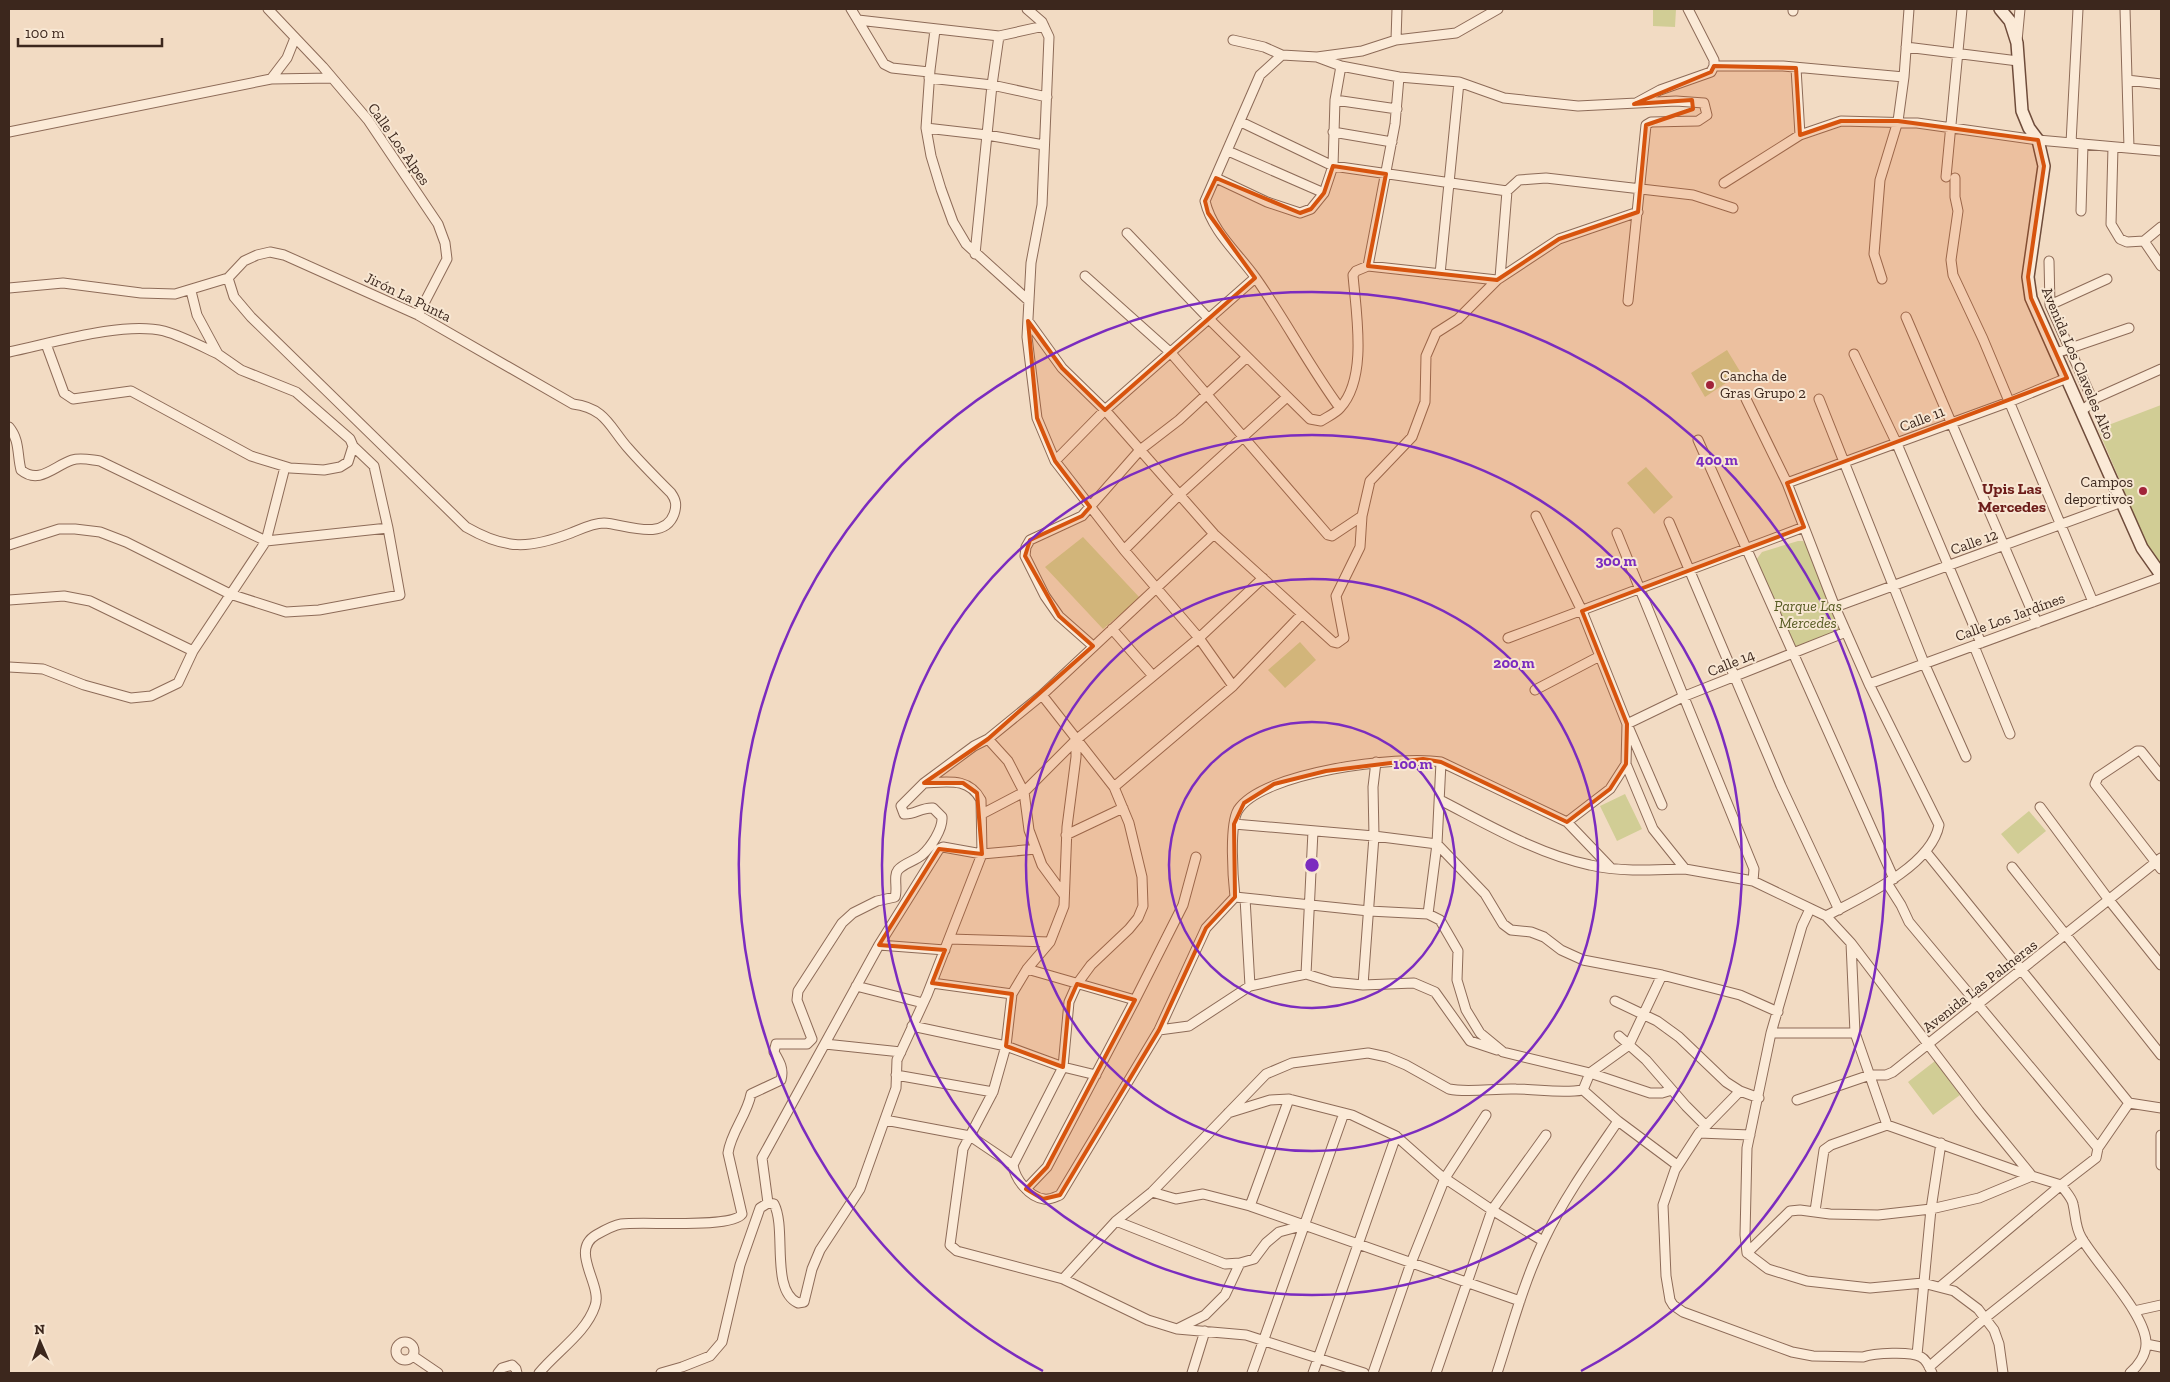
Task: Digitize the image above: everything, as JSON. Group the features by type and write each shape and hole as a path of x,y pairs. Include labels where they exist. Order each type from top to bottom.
{"street":[{"name":"Calle Los Alpes","path":"268,9 368,120 438,224 445,243 447,259 418,315"},
{"path":"851,9 884,64 892,68 992,85 1047,97"},
{"path":"1027,9 1044,26 1049,37 1042,205 1031,263 1027,337 1037,418 1055,461 1124,550 1199,638 1233,686"},
{"path":"1396,40 1397,9"},
{"path":"1233,40 1264,47 1282,55 1317,57 1362,51 1396,40 1456,33 1488,11 1498,9"},
{"path":"1634,104 1660,90 1711,72 1714,60 1688,9"},
{"path":"1882,279 1874,254 1880,180 1898,121 1904,77 1909,9"},
{"path":"1962,9 1950,177 1958,211 1951,260 1953,275 2093,602"},
{"name":"Avenida Los Claveles Alto","path":"2000,9 2010,21 2017,43 2022,111 2029,128 2038,140 2044,166 2028,277 2031,298 2148,558 2161,576"},
{"path":"2017,43 2020,9"},
{"path":"2071,143 2078,9"},
{"path":"2125,9 2128,148"},
{"path":"858,20 999,36 1044,26"},
{"path":"934,30 926,128 931,156 953,222 966,244 975,254 1029,301"},
{"path":"975,254 992,85 999,36"},
{"path":"271,79 287,58 295,38"},
{"path":"1906,47 2018,62"},
{"path":"1282,55 1260,75 1205,201 1208,213 1215,227 1255,278 1340,408"},
{"path":"1317,57 1341,66 1400,77 1459,82 1504,98 1578,106 1676,101 1704,103 1707,115 1698,121 1648,123 1628,301"},
{"path":"1216,178 1267,202 1300,213 1311,209 1324,193 1332,166 1335,100 1341,66"},
{"path":"1714,66 1796,68 1904,77"},
{"path":"1796,68 1800,135"},
{"path":"1368,266 1392,142 1400,77"},
{"path":"9,132 271,79 332,78"},
{"path":"2127,80 2161,84"},
{"path":"1440,274 1459,82"},
{"path":"1335,100 1397,109"},
{"path":"1724,183 1800,135 1842,121 1898,121 2038,140 2161,151"},
{"path":"1241,122 1332,166 1508,190"},
{"path":"926,128 987,135 1044,145"},
{"path":"1333,132 1392,142"},
{"path":"2081,211 2083,144"},
{"path":"2113,147 2111,224 2120,239 2127,242 2144,241 2161,227"},
{"path":"1228,150 1324,193"},
{"path":"1498,279 1508,190 1519,180 1546,178 1641,188 1693,195 1733,208"},
{"path":"1028,321 1062,368 1105,410 1214,534 1333,642 1337,643 1344,638 1336,596 1360,547 1362,516 1370,481 1412,437 1425,402 1426,356 1436,333 1458,319 1498,279 1559,239 1638,212"},
{"path":"1127,233 1287,397 1310,419 1321,421 1340,408 1350,393 1357,373 1354,275 1356,271 1368,266 1498,279"},
{"path":"2144,241 2161,266"},
{"name":"Jirón La Punta","path":"270,252 284,255 418,315 573,404 600,414 612,425 626,447 671,493 675,500 676,508 672,519 662,527 643,530 605,523 593,525 544,544 528,546 484,538 466,527 251,316 234,297 228,278 244,261 257,254 270,252"},
{"path":"2049,261 2050,305 2062,336 2093,401"},
{"path":"1085,276 1171,353 1328,535 1332,536 1362,516"},
{"path":"9,288 63,283 141,293 176,294 191,291 228,278"},
{"path":"1055,461 1105,410 1255,278"},
{"path":"2050,305 2107,279"},
{"path":"191,291 197,315 218,354"},
{"path":"1906,317 2036,623"},
{"path":"9,352 124,328 146,328 166,331 218,354 240,370 296,392 350,439 353,446 374,466 400,595 319,610 286,612 230,594 126,542 100,532 59,529 9,545"},
{"path":"2056,353 2129,328"},
{"path":"2051,342 2062,336"},
{"path":"46,344 64,393 73,399 131,391 251,456 285,467 324,470 340,467 348,462 353,446"},
{"path":"1854,354 1897,444 1948,566 2010,734"},
{"path":"1093,646 1060,616 1045,596 1025,556 1026,547 1030,540 1082,516 1140,450 1178,420 1205,393 1247,357"},
{"path":"2082,410 2093,401 2161,369"},
{"name":"Calle 11","path":"1787,483 2009,402 2067,378"},
{"path":"1124,550 1180,495 1287,397"},
{"path":"1746,399 1787,483 1835,607 1869,684 1937,820 1938,830 1926,852 1890,881 1826,916"},
{"path":"1819,399 1924,663 1966,757"},
{"path":"9,427 19,448 21,470 29,476 37,476 73,459 83,458 100,462 266,541 388,528"},
{"path":"1698,440 1794,653 1909,922 1977,1006 2098,1148"},
{"path":"9,667 43,668 84,685 131,698 165,691 178,683 193,651 266,541 285,467"},
{"name":"Calle 12","path":"1835,607 2122,502"},
{"path":"1536,516 1582,611 1662,805"},
{"path":"1669,522 1781,786 1839,910"},
{"path":"1508,638 1804,527"},
{"path":"1617,533 1754,869 1753,881"},
{"path":"539,1373 582,1329 596,1305 594,1287 585,1259 586,1248 595,1235 620,1224 712,1222 736,1220 742,1214 728,1152 730,1144 749,1106 751,1094 781,1080 783,1073 781,1065 774,1052 776,1044 810,1043 812,1039 796,995 842,923 852,913 870,904 895,897 896,873 899,868 921,855 932,842 943,823 942,817 933,808 922,809 911,815 904,814 901,811 901,806 924,783 974,746 988,739 1042,695 1214,534"},
{"name":"Calle Los Jardínes","path":"1869,684 2161,576"},
{"path":"982,814 1024,792 1076,740 1199,638 1262,578"},
{"path":"9,600 64,596 90,601 193,651"},
{"path":"1114,787 1233,686 1302,614"},
{"path":"1112,629 1152,676"},
{"name":"Calle 14","path":"1627,724 1685,696 1846,632"},
{"path":"1535,690 1600,656"},
{"path":"1042,695 1114,787 1129,823 1142,877 1143,906 1138,918 1129,930 1091,965 1077,984 1069,1002 1063,1067 1014,1165 1015,1174 1026,1189 1043,1199 1050,1199 1060,1195 1159,1030 1206,928 1235,897 1233,880 1234,824 1238,811 1244,803 1274,784 1326,771 1376,762 1423,759 1441,762 1567,822 1612,868"},
{"path":"1627,724 1626,764 1654,829 1685,870"},
{"path":"988,739 1008,761 1024,792 1029,830 1042,865 1064,895"},
{"path":"1076,740 1076,757 1066,835 1064,906 1050,942 1027,969 1012,994 1006,1046 993,1092 963,1149 950,1245 957,1251 1062,1279 1148,1320 1177,1329 1246,1335 1364,1373"},
{"path":"2159,863 2097,788 2095,780 2137,751 2141,751 2161,776"},
{"path":"1364,985 1374,836 1373,787 1376,762"},
{"path":"1428,914 1437,844 1441,762"},
{"path":"1567,822 1610,789 1626,764"},
{"path":"660,1373 710,1356 722,1342 740,1265 760,1208 768,1203 774,1204 779,1220 781,1274 793,1301 798,1303 804,1302 812,1269 820,1250 860,1189 896,1088 897,1060 932,983 982,854 981,800 973,788 963,783 947,781 924,783"},
{"path":"1440,800 1496,829 1561,858 1592,866 1685,870 1753,881 1826,916 1851,943 2032,1176"},
{"path":"2040,807 2109,900 2161,965"},
{"path":"1066,835 1123,808"},
{"path":"1234,824 1374,836 1437,844 1485,894 1503,924 1510,930 1531,932 1544,937 1561,950 1583,960 1662,975 1740,995 1778,1012"},
{"path":"1306,974 1313,831"},
{"path":"768,1203 762,1158 879,945 939,849 943,847 982,854 1036,849"},
{"path":"1926,852 2129,1103 2161,1108"},
{"path":"1026,1189 1047,1167 1135,1000 1183,905 1196,857"},
{"name":"Avenida Las Palmeras","path":"1797,1100 1870,1075 1886,1075 1893,1072 2109,900 2159,863"},
{"path":"2012,867 2161,1055"},
{"path":"1235,897 1310,906 1428,914 1440,920 1458,951 1457,980 1466,1010 1480,1033 1503,1052"},
{"path":"1245,898 1250,986"},
{"path":"1810,909 1802,926 1771,1033 1759,1098 1747,1148 1744,1235 1746,1253 1768,1269 1806,1282 1870,1288 1923,1283 1941,1286 1965,1297 1994,1330 1999,1344 2002,1373"},
{"path":"949,939 1050,942"},
{"path":"1851,943 1855,1033 1887,1124"},
{"path":"879,945 945,950"},
{"path":"1027,969 1135,1000"},
{"path":"1159,1030 1189,1026 1250,986 1306,974 1332,982 1364,985 1414,983 1436,992 1470,1041 1503,1052 1590,1073 1650,1093 1662,1093 1672,1090"},
{"path":"1583,1090 1590,1073 1630,1045 1662,975"},
{"path":"932,983 1012,994"},
{"path":"856,986 923,1003"},
{"path":"1615,1001 1645,1015 1679,1037 1726,1082 1740,1091 1759,1098"},
{"path":"912,1026 1006,1046 1063,1067 1096,1076"},
{"path":"1771,1033 1855,1033"},
{"path":"1618,1036 1646,1060 1705,1125"},
{"path":"824,1044 901,1052"},
{"path":"1062,1279 1116,1221 1152,1192 1266,1074 1292,1063 1368,1053 1393,1059 1449,1089 1459,1091 1518,1089 1567,1093 1583,1090"},
{"path":"896,1075 993,1092"},
{"path":"1583,1090 1618,1121 1677,1165"},
{"path":"1740,1091 1705,1125 1677,1165 1663,1205 1662,1217 1668,1294 1673,1305 1678,1310 1774,1347 1808,1356 1863,1357 1870,1354 1917,1355 1923,1358 1931,1370 1985,1318 2083,1240"},
{"path":"1227,1113 1270,1100 1290,1099 1344,1113 1396,1136 1445,1178 1492,1210 1543,1241"},
{"path":"1250,1206 1290,1099"},
{"path":"1941,1286 2096,1158 2098,1148 2129,1103"},
{"path":"1252,1373 1344,1113"},
{"path":"1373,1373 1411,1263 1445,1178 1486,1115"},
{"path":"885,1120 970,1136 1014,1165"},
{"path":"1497,1373 1520,1301 1543,1241 1585,1168 1618,1121"},
{"path":"1816,1211 1824,1150 1831,1145 1887,1124 2061,1185 2073,1202 2075,1226 2134,1311 2143,1330 2146,1344 2145,1353 2136,1368 2130,1373"},
{"path":"1699,1133 1750,1135"},
{"path":"1436,1373 1492,1210 1546,1135"},
{"path":"2161,1135 2161,1165"},
{"path":"1313,1373 1396,1136"},
{"path":"1917,1355 1931,1209 1941,1143"},
{"path":"1746,1253 1790,1211 1878,1215 1931,1209 1979,1198 2032,1176"},
{"path":"1152,1192 1176,1199 1203,1194 1250,1206 1520,1301"},
{"path":"1116,1221 1226,1264 1254,1259 1266,1243 1279,1232 1305,1225"},
{"path":"1177,1329 1205,1316 1226,1295 1240,1263"},
{"path":"2134,1311 2161,1306"},
{"path":"1192,1373 1205,1331"},
{"path":"2146,1344 2161,1346"},
{"path":"413,1356 438,1373"},
{"path":"498,1373 502,1368 512,1365 517,1373"}],"highlighted area":[{"path":"1714,66 1796,68 1800,135 1841,121 1898,121 2038,140 2044,166 2028,277 2031,298 2067,378 1787,483 1804,527 1582,611 1627,724 1626,764 1610,789 1567,822 1441,762 1423,759 1326,771 1274,784 1244,803 1234,824 1235,897 1206,928 1159,1030 1060,1195 1043,1199 1026,1189 1047,1167 1135,1000 1077,984 1069,1002 1063,1067 1006,1046 1012,994 932,983 945,950 879,945 939,849 982,854 977,793 963,783 924,783 988,739 1093,646 1059,616 1025,556 1030,540 1082,516 1090,507 1055,461 1037,418 1028,321 1062,368 1105,410 1255,278 1208,213 1205,201 1216,178 1300,213 1311,209 1324,193 1333,166 1386,174 1368,266 1497,280 1559,239 1638,212 1646,125 1693,109 1692,100 1634,104 1711,72"}],"green space":[{"path":"1653,9 1676,9 1675,27 1653,26"},
{"name":"Cancha de Gras Grupo 2","path":"1727,350 1741,373 1705,397 1691,373"},
{"name":"Campos deportivos","path":"2161,405 2161,566 2151,554 2098,429"},
{"path":"1646,467 1673,497 1654,514 1627,483"},
{"path":"1083,537 1140,598 1103,629 1045,567"},
{"name":"Parque Las Mercedes","path":"1803,541 1806,545 1841,627 1840,630 1795,649 1756,560 1762,552"},
{"path":"1300,642 1316,660 1285,688 1268,670"},
{"path":"1625,794 1642,829 1617,841 1600,806"},
{"path":"2029,811 2046,831 2018,854 2001,834"},
{"path":"1935,1061 1960,1095 1933,1115 1908,1082"}],"place":[{"name":"Cancha de Gras Grupo 2","path":"1710,385"},
{"name":"Campos deportivos","path":"2143,491"}],"district":[{"name":"Upis Las Mercedes","path":"2012,497"}]}
